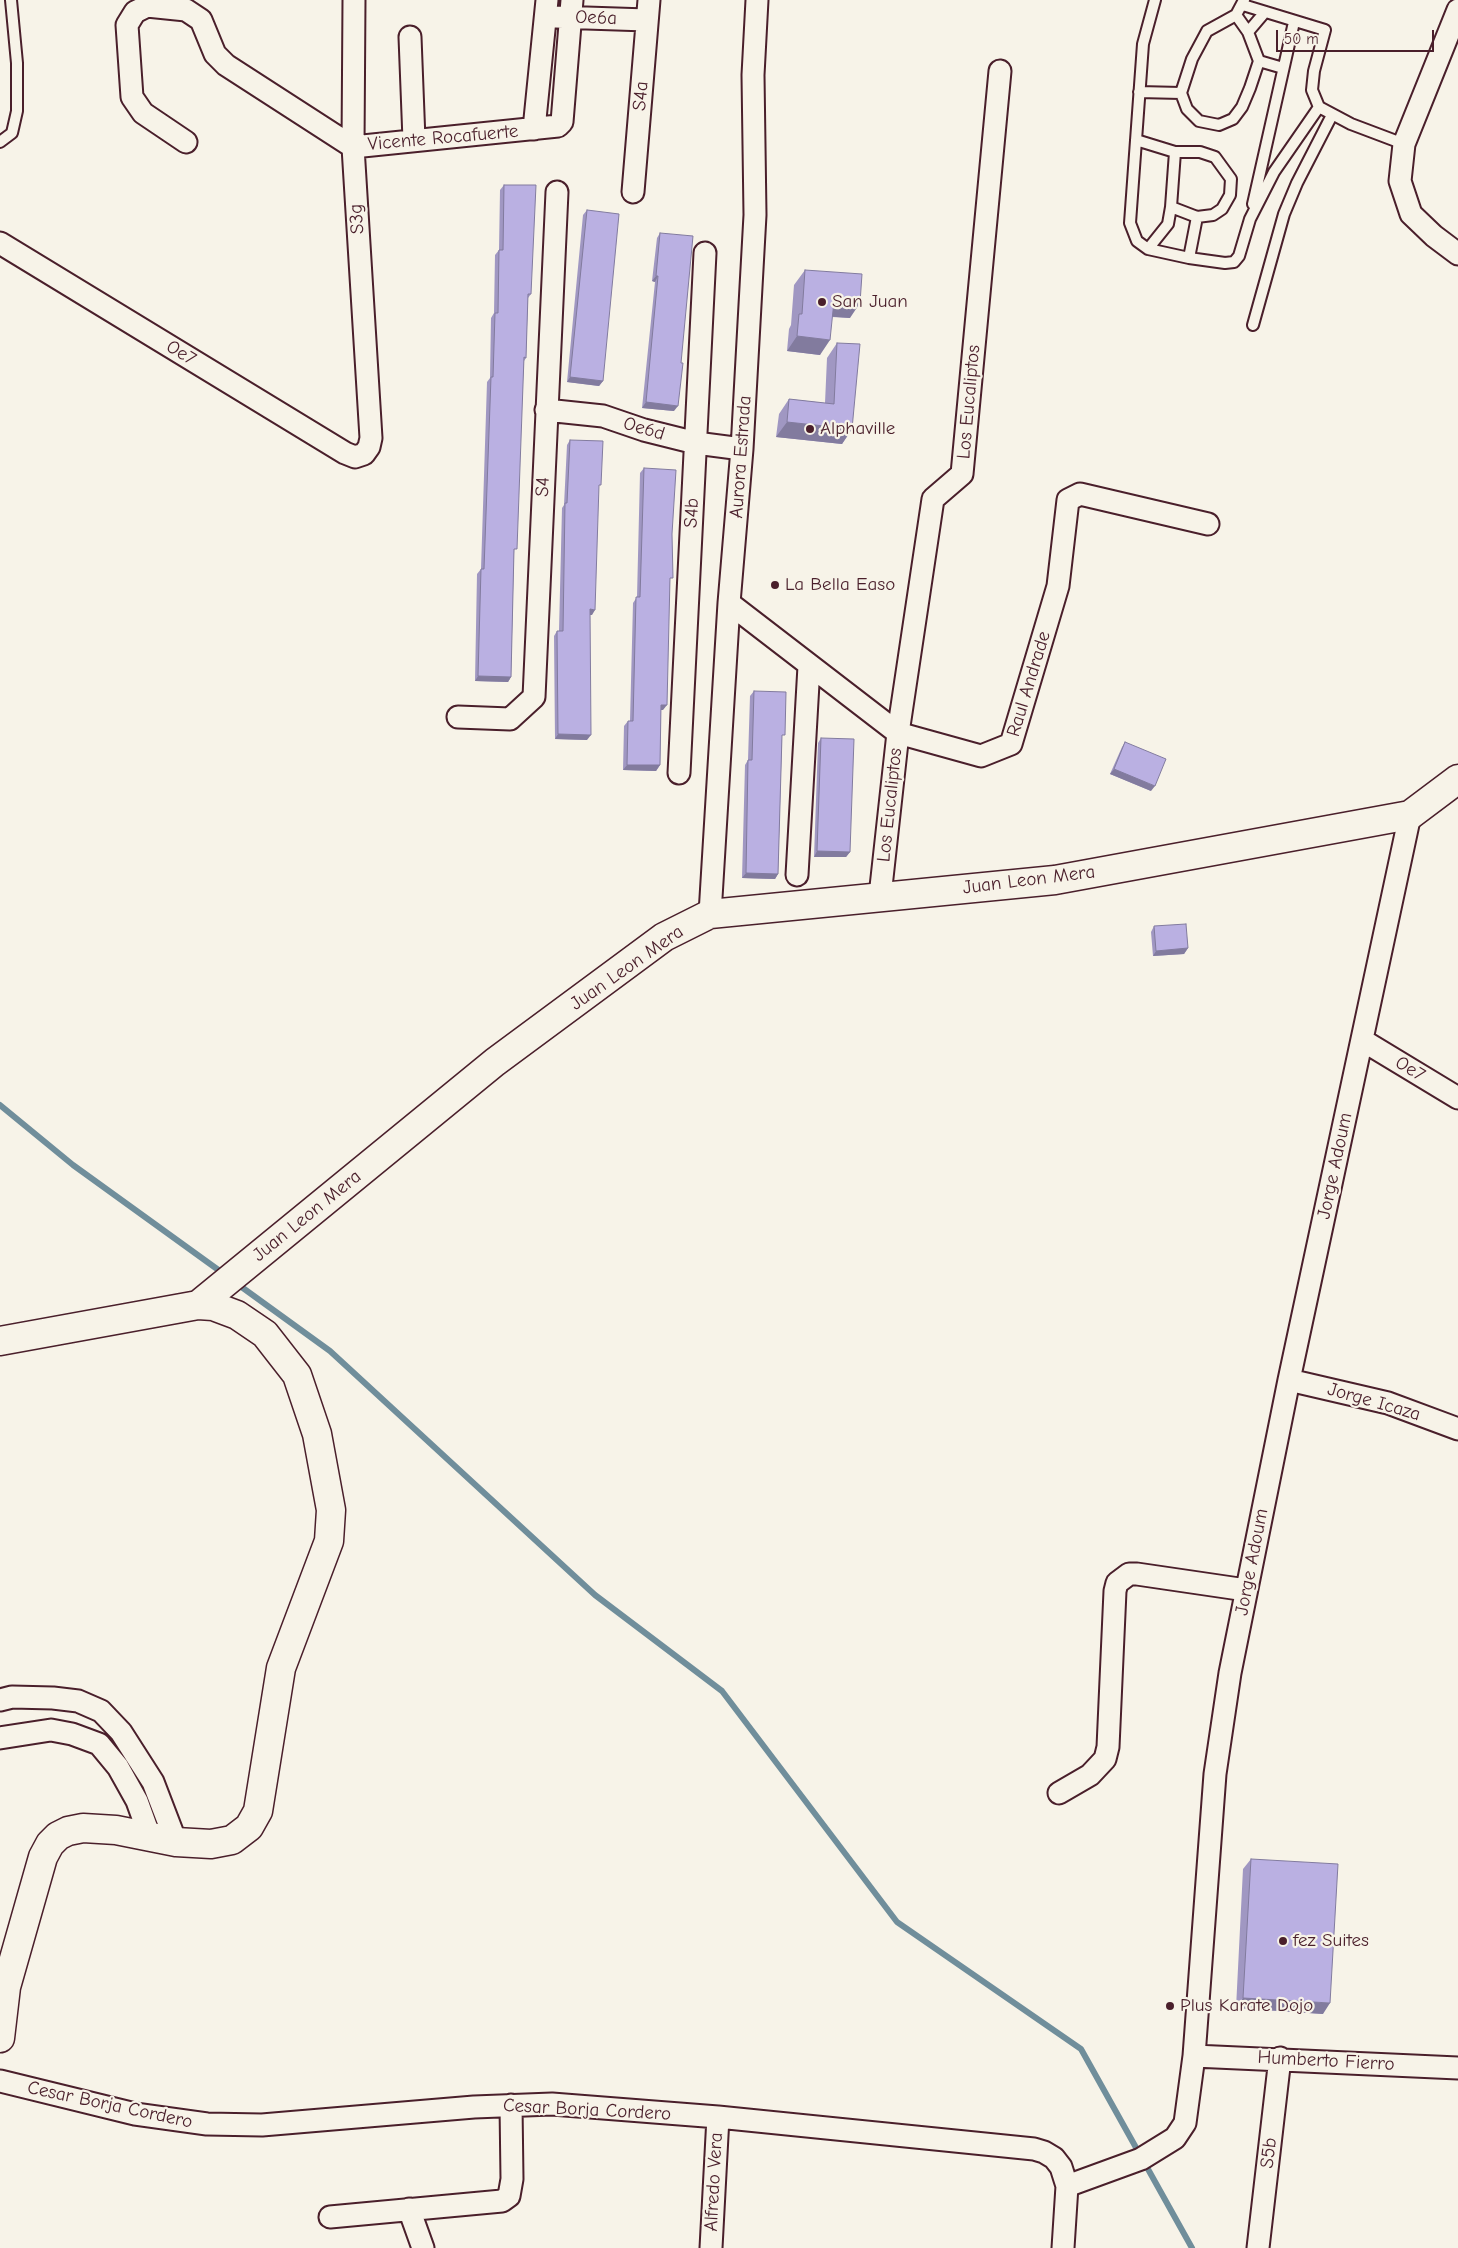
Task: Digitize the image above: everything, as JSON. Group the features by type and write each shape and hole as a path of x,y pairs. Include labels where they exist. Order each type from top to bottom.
{"street":[{"name":"S3g","path":"354,0 352,147 371,438 369,447 364,454"},
{"name":"Aurora Estrada","path":"710,914 729,603 742,448 755,215 753,75 757,0"},
{"path":"186,142 142,113 132,97 127,25 135,12 147,6 186,10 201,20 215,54 226,66 352,147"},
{"name":"Vicente Rocafuerte","path":"534,129 546,8"},
{"name":"Oe6a","path":"546,8 648,10"},
{"name":"Vicente Rocafuerte","path":"352,147 555,127 562,122 571,8"},
{"name":"S4a","path":"633,192 648,10"},
{"path":"1458,10 1404,144 1400,181 1411,214 1434,236 1458,254"},
{"path":"410,37 414,140"},
{"name":"Los Eucaliptos","path":"880,896 898,733 933,499 962,474 1000,71"},
{"name":"S4","path":"458,717 510,719 534,697 557,192"},
{"name":"Oe7","path":"0,243 345,453 355,457 364,454"},
{"name":"S4b","path":"680,773 705,254"},
{"name":"Oe6d","path":"546,410 602,416 644,430 696,443 742,448"},
{"name":"Raul Andrade","path":"729,603 898,733 981,756 1011,744 1058,586 1068,500 1080,494 1208,524"},
{"path":"797,875 809,666"},
{"name":"Juan Leon Mera","path":"0,1341 198,1305 495,1062 664,937 710,914 1055,880 1410,815 1458,779"},
{"name":"Jorge Adoum","path":"1074,2183 1141,2159 1175,2138 1185,2124 1194,2056 1215,1774 1221,1725 1246,1590 1289,1380 1410,815"},
{"name":"Oe7","path":"1362,1040 1458,1098"},
{"path":"0,2038 3,1987 43,1857 50,1844 68,1831 83,1828 116,1830 176,1842 211,1844 232,1840 249,1827 258,1811 281,1668 329,1541 331,1510 318,1434 297,1375 265,1334 237,1315 213,1306 198,1305"},
{"name":"Jorge Icaza","path":"1289,1380 1388,1403 1458,1429"},
{"path":"1059,1793 1090,1775 1105,1759 1108,1747 1115,1590 1117,1583 1129,1574 1137,1574 1246,1590"},
{"path":"0,1700 12,1697 53,1698 78,1702 101,1711 121,1732 153,1782 176,1842"},
{"path":"0,1738 51,1730 72,1734 99,1744 118,1767 137,1800 150,1836"},
{"name":"Humberto Fierro","path":"1194,2056 1280,2058 1458,2068"},
{"name":"S5b","path":"1258,2248 1280,2058"},
{"name":"Cesar Borja Cordero","path":"0,2081 134,2114 207,2124 262,2125 511,2105 552,2104 718,2116 1034,2149 1054,2158 1074,2183"},
{"path":"330,2217 502,2201 509,2196 512,2179 511,2105"},
{"name":"Alfredo Vera","path":"711,2248 718,2116"},
{"path":"1063,2248 1074,2183"},
{"path":"409,2209 423,2248"}],"lane":[{"path":"0,142 12,133 17,111 17,63 11,0"},
{"path":"1155,0 1143,44 1130,223 1137,241 1148,249 1188,258 1224,263 1234,262 1239,256 1250,219 1294,22"},
{"path":"1236,15 1248,32 1259,61 1242,107 1233,119 1219,125 1199,121 1187,108 1181,92 1192,59 1207,31 1236,15 1244,2 1265,12 1325,30 1314,71 1312,90 1319,107 1332,115 1404,144"},
{"path":"1248,32 1265,12"},
{"path":"1259,61 1283,68"},
{"path":"1139,92 1181,92"},
{"path":"1250,219 1274,172 1319,107"},
{"path":"1253,325 1284,214 1332,115"},
{"path":"1136,140 1175,152 1200,152 1214,157 1222,164 1231,179 1230,195 1222,209 1213,215 1197,217 1172,207"},
{"path":"1148,249 1168,224 1172,207 1175,152"},
{"path":"1188,258 1197,217"}],"building":[{"path":"504,185 536,185 531,294 528,294 526,358 524,357 517,549 514,549 511,677 478,676 481,569 484,569 491,377 493,377 495,313 498,313 499,250 503,250"},
{"path":"587,210 619,214 603,381 570,377"},
{"path":"660,233 693,236 678,406 646,402 658,276 656,276"},
{"path":"805,270 862,274 860,303 834,301 830,340 797,336 799,314 802,314"},
{"path":"837,343 860,344 852,429 787,422 789,399 834,404"},
{"path":"570,440 603,441 601,485 599,485 595,610 590,609 591,735 558,734 557,631 563,631 565,503 567,503"},
{"path":"644,468 676,470 672,534 673,578 670,578 667,705 661,705 660,765 627,765 628,721 633,721 636,597 640,597"},
{"path":"754,691 786,692 785,735 782,735 778,874 746,873 748,760 752,760"},
{"path":"821,738 854,739 850,852 817,851"},
{"path":"1125,742 1166,759 1155,786 1114,769"},
{"path":"1186,924 1188,948 1156,951 1154,926"},
{"name":"fez Suites","path":"1251,1859 1338,1864 1330,2003 1243,1998"}],"waterway":[{"path":"0,1105 73,1165 224,1274"},
{"path":"236,1283 330,1351 595,1595 722,1691 897,1922 1081,2049 1192,2248"}],"place":[{"name":"San Juan","path":"822,302"},
{"name":"Alphaville","path":"810,429"},
{"name":"La Bella Easo","path":"775,585"},
{"name":"fez Suites","path":"1283,1941"},
{"name":"Plus Karate Dojo","path":"1170,2006"}]}
